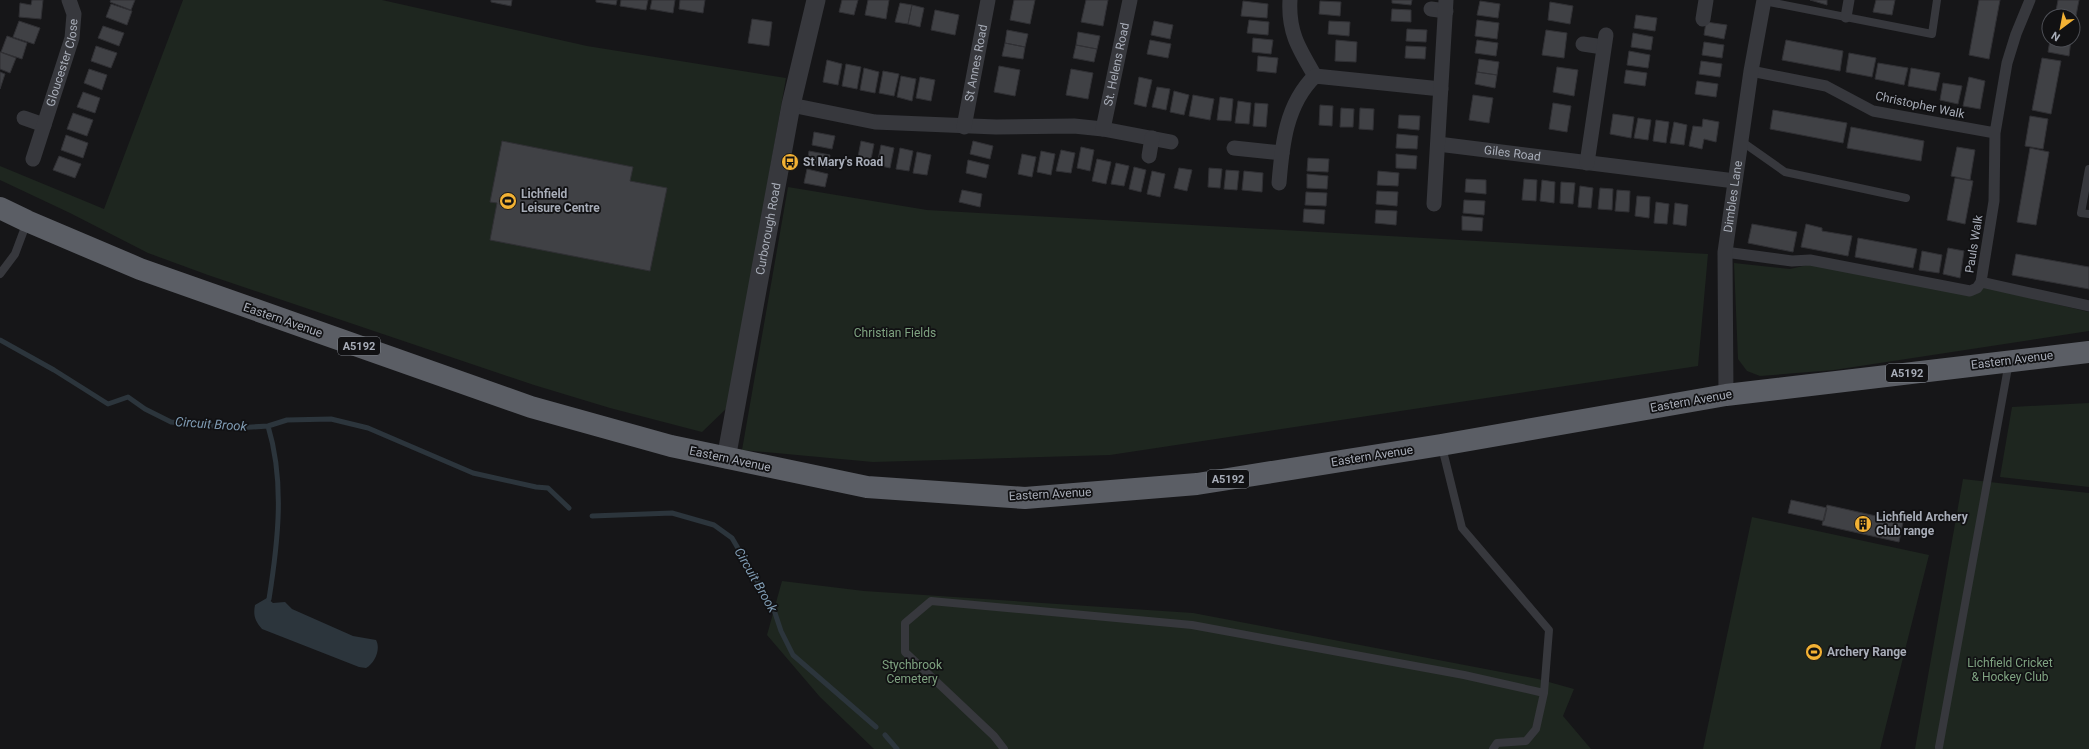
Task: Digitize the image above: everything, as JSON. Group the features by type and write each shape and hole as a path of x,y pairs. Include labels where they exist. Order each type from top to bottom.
{"highway":[{"name":"Eastern Avenue","path":"0,208 140,269 202,292 531,407 613,432 726,459 866,487 1025,498 1197,484 1441,445 1726,395 2089,352"}],"street":[{"name":"Gloucester Close","path":"33,159 72,38 74,14 69,0"},
{"name":"Curborough Road","path":"726,459 791,105 816,0"},
{"name":"St Annes Road","path":"964,127 988,0"},
{"name":"St. Helens Road","path":"1104,129 1130,0"},
{"path":"1290,0 1289,18 1297,43 1315,76"},
{"path":"1703,19 1706,0"},
{"path":"1846,18 1849,0"},
{"name":"Pauls Walk","path":"1725,252 1792,261 1810,260 1970,291 1977,288 1981,282 1994,201 1995,133 2007,63 2016,34 2030,0"},
{"name":"Dimbles Lane","path":"1726,395 1725,252 1741,141 1764,1"},
{"path":"1434,204 1441,89 1441,7"},
{"path":"1583,44 1604,41 1587,163"},
{"name":"Christopher Walk","path":"1752,71 1826,86 1873,111 1995,133"},
{"path":"1279,183 1285,131 1295,104 1304,86 1315,76 1441,89"},
{"path":"791,105 875,122 964,127 1074,126 1104,129 1171,142"},
{"path":"24,118 44,125"},
{"path":"1149,156 1152,138"},
{"name":"Giles Road","path":"1438,144 1735,181"},
{"path":"1234,148 1282,153"},
{"path":"1981,282 2089,306"}],"lane":[{"path":"1764,1 1932,34 1937,0"},
{"path":"1741,141 1785,172 1906,198"},
{"path":"2089,169 2081,213 2089,214"},
{"path":"0,274 15,254 27,221"},
{"path":"1939,747 2009,361"},
{"path":"1441,445 1462,528 1549,630 1544,693 1536,729 1526,741 1497,742 1493,749"},
{"path":"1004,749 994,736 905,652 905,623 931,601 1192,625 1464,675 1544,693"}],"green space":[{"name":"Lichfield Leisure Centre","path":"183,0 382,0 587,46 786,78 728,407 702,432 610,408 534,385 208,275 148,253 70,213 0,180 0,166 104,209"},
{"name":"Christian Fields","path":"788,187 927,210 1708,254 1698,366 1110,455 873,462 742,450"},
{"path":"1734,263 1790,269 1812,264 1970,296 1984,287 2089,312 2089,331 1834,370 1760,376 1747,371 1738,359"},
{"path":"2089,403 2089,487 2000,477 2012,407"},
{"name":"Lichfield Cricket & Hockey Club","path":"1963,479 2089,493 2089,749 1915,749"},
{"name":"Archery Range","path":"1752,517 1929,555 1880,749 1703,749"},
{"name":"Stychbrook Cemetery","path":"782,581 864,591 1193,613 1538,679 1574,689 1563,716 1591,749 874,749 820,697 767,635"}],"shaded area":[{"path":"267,598 273,603 285,602 292,609 353,636 376,640 378,647 376,656 372,663 366,668 359,667 262,629 255,618 255,605"}],"building":[{"path":"32,0 43,0 41,19 19,17 20,3 31,5"},
{"path":"111,0 135,0 131,10 110,2"},
{"path":"491,0 512,0 511,6 491,2"},
{"path":"596,0 617,0 616,5 596,2"},
{"path":"621,0 648,0 646,10 620,6"},
{"path":"652,0 675,0 673,13 650,9"},
{"path":"680,0 705,0 703,13 679,9"},
{"path":"842,0 858,0 854,15 839,12"},
{"path":"868,0 889,0 886,19 865,15"},
{"path":"1014,0 1035,0 1030,24 1010,20"},
{"path":"1086,0 1108,0 1103,26 1081,22"},
{"path":"1392,0 1412,0 1411,5 1392,3"},
{"path":"1810,0 1827,0 1827,5"},
{"path":"1876,0 1895,0 1892,15 1873,12"},
{"path":"1979,0 2000,0 1989,59 1969,55"},
{"path":"2058,0 2079,0 2078,8 2056,8"},
{"path":"1243,1 1268,4 1267,18 1241,16"},
{"path":"1320,1 1341,2 1340,16 1319,14"},
{"path":"1480,1 1500,4 1498,18 1477,15"},
{"path":"1550,2 1573,6 1570,24 1548,20"},
{"path":"900,3 912,5 908,24 895,22"},
{"path":"111,4 132,11 127,25 106,17"},
{"path":"912,5 924,8 920,27 908,24"},
{"path":"1392,9 1411,10 1411,22 1391,21"},
{"path":"935,10 959,15 955,35 931,30"},
{"path":"1636,15 1657,18 1655,31 1634,28"},
{"path":"752,19 772,22 769,46 748,43"},
{"path":"1249,20 1269,22 1268,35 1247,33"},
{"path":"1477,20 1499,23 1497,39 1475,36"},
{"path":"19,21 40,28 34,44 13,37"},
{"path":"1154,21 1173,25 1170,39 1151,35"},
{"path":"1329,21 1350,22 1349,36 1328,34"},
{"path":"1706,22 1727,25 1724,39 1704,35"},
{"path":"103,26 124,33 119,46 98,38"},
{"path":"1407,29 1427,30 1426,42 1406,41"},
{"path":"1007,30 1028,34 1025,47 1005,43"},
{"path":"1546,30 1567,33 1564,58 1542,55"},
{"path":"1078,32 1100,36 1097,49 1076,45"},
{"path":"1633,33 1653,37 1651,50 1631,47"},
{"path":"7,36 27,43 22,59 1,52"},
{"path":"1253,38 1273,40 1271,54 1252,52"},
{"path":"1150,40 1171,44 1168,58 1147,54"},
{"path":"1336,40 1357,42 1356,62 1335,61"},
{"path":"1477,40 1498,43 1496,56 1475,53"},
{"path":"1786,40 1843,51 1840,71 1782,60"},
{"path":"1704,42 1724,45 1722,58 1702,55"},
{"path":"1005,43 1025,47 1023,59 1002,56"},
{"path":"1076,45 1097,49 1094,62 1073,58"},
{"path":"96,46 117,53 111,68 91,61"},
{"path":"1406,46 1426,47 1425,59 1405,58"},
{"path":"2049,48 2070,48 2069,56 2048,52"},
{"path":"1629,51 1650,55 1648,68 1627,65"},
{"path":"0,52 16,58 10,73 0,69"},
{"path":"1849,53 1876,58 1872,77 1846,72"},
{"path":"1258,56 1278,58 1276,73 1257,71"},
{"path":"2042,58 2061,61 2051,114 2032,110"},
{"path":"1479,59 1499,62 1497,75 1477,72"},
{"path":"827,60 842,64 838,85 823,82"},
{"path":"1701,61 1722,64 1720,77 1699,74"},
{"path":"1878,63 1908,68 1904,85 1875,79"},
{"path":"846,64 861,67 857,89 842,86"},
{"path":"999,66 1020,70 1015,96 994,92"},
{"path":"1557,67 1578,70 1574,96 1553,92"},
{"path":"864,68 879,72 875,93 860,90"},
{"path":"1911,68 1940,73 1936,91 1908,86"},
{"path":"89,69 107,75 102,90 84,83"},
{"path":"1071,69 1093,73 1088,99 1066,95"},
{"path":"1626,70 1647,73 1645,86 1624,83"},
{"path":"883,71 899,74 894,96 879,93"},
{"path":"0,72 5,74 0,89"},
{"path":"1477,72 1497,75 1495,88 1475,84"},
{"path":"901,76 916,79 912,101 897,97"},
{"path":"920,77 935,80 931,101 916,98"},
{"path":"1139,77 1152,80 1146,107 1134,104"},
{"path":"1969,77 1985,81 1980,109 1963,106"},
{"path":"1697,81 1718,84 1716,97 1695,94"},
{"path":"1943,83 1962,86 1958,104 1940,100"},
{"path":"1157,87 1170,89 1166,110 1152,107"},
{"path":"1174,91 1189,95 1184,115 1170,112"},
{"path":"83,92 100,98 95,113 77,107"},
{"path":"1193,95 1214,99 1210,120 1189,116"},
{"path":"1473,95 1493,98 1489,123 1469,120"},
{"path":"1220,97 1233,99 1231,121 1217,120"},
{"path":"1238,101 1251,103 1249,124 1235,123"},
{"path":"1255,103 1268,104 1266,127 1253,126"},
{"path":"1553,103 1571,106 1567,132 1549,129"},
{"path":"1320,105 1333,106 1332,126 1319,125"},
{"path":"1341,108 1354,109 1353,127 1340,127"},
{"path":"1360,108 1374,109 1373,130 1359,129"},
{"path":"1773,110 1847,123 1843,143 1770,129"},
{"path":"73,113 93,120 87,136 67,129"},
{"path":"1613,114 1634,117 1631,138 1610,134"},
{"path":"1399,115 1420,116 1419,130 1398,128"},
{"path":"2030,116 2048,119 2043,149 2025,146"},
{"path":"1638,118 1651,120 1648,140 1634,138"},
{"path":"1703,119 1719,122 1716,142 1704,139 1702,149 1689,146 1693,126 1702,127"},
{"path":"1656,120 1669,122 1666,143 1653,141"},
{"path":"1674,122 1687,125 1684,145 1670,143"},
{"path":"1851,127 1924,141 1921,161 1847,148"},
{"path":"814,132 835,136 832,149 812,145"},
{"path":"1397,134 1418,136 1417,149 1396,148"},
{"path":"66,135 88,143 83,158 61,150"},
{"path":"502,141 633,167 630,181 667,188 650,271 490,240 497,203 490,202"},
{"path":"861,141 874,144 870,164 857,162"},
{"path":"973,141 993,146 990,159 970,154"},
{"path":"881,145 894,148 890,168 877,165"},
{"path":"1081,147 1094,150 1090,171 1077,168"},
{"path":"1957,147 1975,150 1970,180 1951,176"},
{"path":"900,148 913,151 909,171 896,169"},
{"path":"2030,148 2049,152 2036,225 2017,222"},
{"path":"1061,150 1075,153 1071,173 1056,171"},
{"path":"809,151 830,155 828,168 807,164"},
{"path":"1041,151 1055,154 1051,175 1037,172"},
{"path":"917,152 931,155 927,175 913,173"},
{"path":"1022,154 1036,157 1032,177 1018,174"},
{"path":"1396,154 1417,156 1416,169 1396,168"},
{"path":"59,156 81,164 75,178 53,170"},
{"path":"1308,158 1329,159 1328,172 1307,171"},
{"path":"1097,159 1111,162 1106,184 1092,181"},
{"path":"968,160 989,165 986,178 966,173"},
{"path":"1116,163 1129,166 1124,186 1111,184"},
{"path":"1134,167 1146,170 1141,192 1129,189"},
{"path":"1179,168 1192,170 1187,191 1174,188"},
{"path":"1209,168 1222,169 1220,188 1208,187"},
{"path":"807,169 828,174 825,187 804,183"},
{"path":"1226,170 1239,171 1237,190 1224,189"},
{"path":"1152,171 1165,174 1160,197 1147,194"},
{"path":"1244,171 1263,173 1262,192 1242,190"},
{"path":"1378,171 1399,173 1398,186 1377,185"},
{"path":"1307,174 1328,176 1327,189 1307,188"},
{"path":"1955,178 1973,181 1965,224 1947,220"},
{"path":"1466,179 1486,180 1486,194 1465,192"},
{"path":"1524,179 1537,180 1536,201 1522,200"},
{"path":"1542,180 1555,182 1554,203 1540,201"},
{"path":"1561,182 1575,183 1573,204 1560,203"},
{"path":"1580,186 1593,188 1591,208 1578,207"},
{"path":"1600,188 1613,189 1612,210 1598,209"},
{"path":"962,190 982,194 980,207 959,202"},
{"path":"1617,190 1630,191 1629,212 1615,211"},
{"path":"1377,191 1398,192 1397,206 1376,204"},
{"path":"1306,192 1327,193 1326,206 1305,205"},
{"path":"1637,196 1650,197 1649,218 1635,216"},
{"path":"1464,200 1485,201 1484,215 1463,213"},
{"path":"1656,202 1669,204 1667,224 1654,223"},
{"path":"1675,203 1688,205 1686,226 1673,224"},
{"path":"1304,209 1325,210 1324,224 1303,222"},
{"path":"1376,210 1397,211 1396,225 1375,223"},
{"path":"1462,216 1483,218 1482,231 1462,230"},
{"path":"1752,224 1797,232 1793,252 1748,243"},
{"path":"1806,224 1822,228 1822,231 1852,236 1848,256 1801,247"},
{"path":"1858,238 1917,249 1913,268 1855,257"},
{"path":"1948,248 1964,251 1960,278 1943,274"},
{"path":"1922,251 1942,255 1939,273 1919,270"},
{"path":"2016,254 2089,267 2089,289 2012,275"},
{"path":"1791,500 1827,508 1824,521 1788,513"},
{"name":"Lichfield Archery Club range","path":"1827,505 1903,522 1899,542 1822,525"}],"waterway":[{"name":"Circuit Brook","path":"0,340 54,370 108,404 128,397 145,409 171,422 236,428 268,426 287,420 331,419 368,428 473,473 536,487 548,488 569,508"},
{"path":"268,426 277,469 278,490 277,534 269,599"},
{"name":"Circuit Brook","path":"592,516 672,513 714,525 732,538 774,610 781,631 793,655 876,727"},
{"name":"Circuit Brook","path":"885,735 897,749"}],"place":[{"name":"St Mary's Road","path":"790,162"},
{"name":"Lichfield Leisure Centre","path":"508,201"},
{"name":"Lichfield Archery Club range","path":"1863,524"},
{"name":"Archery Range","path":"1814,652"}]}
